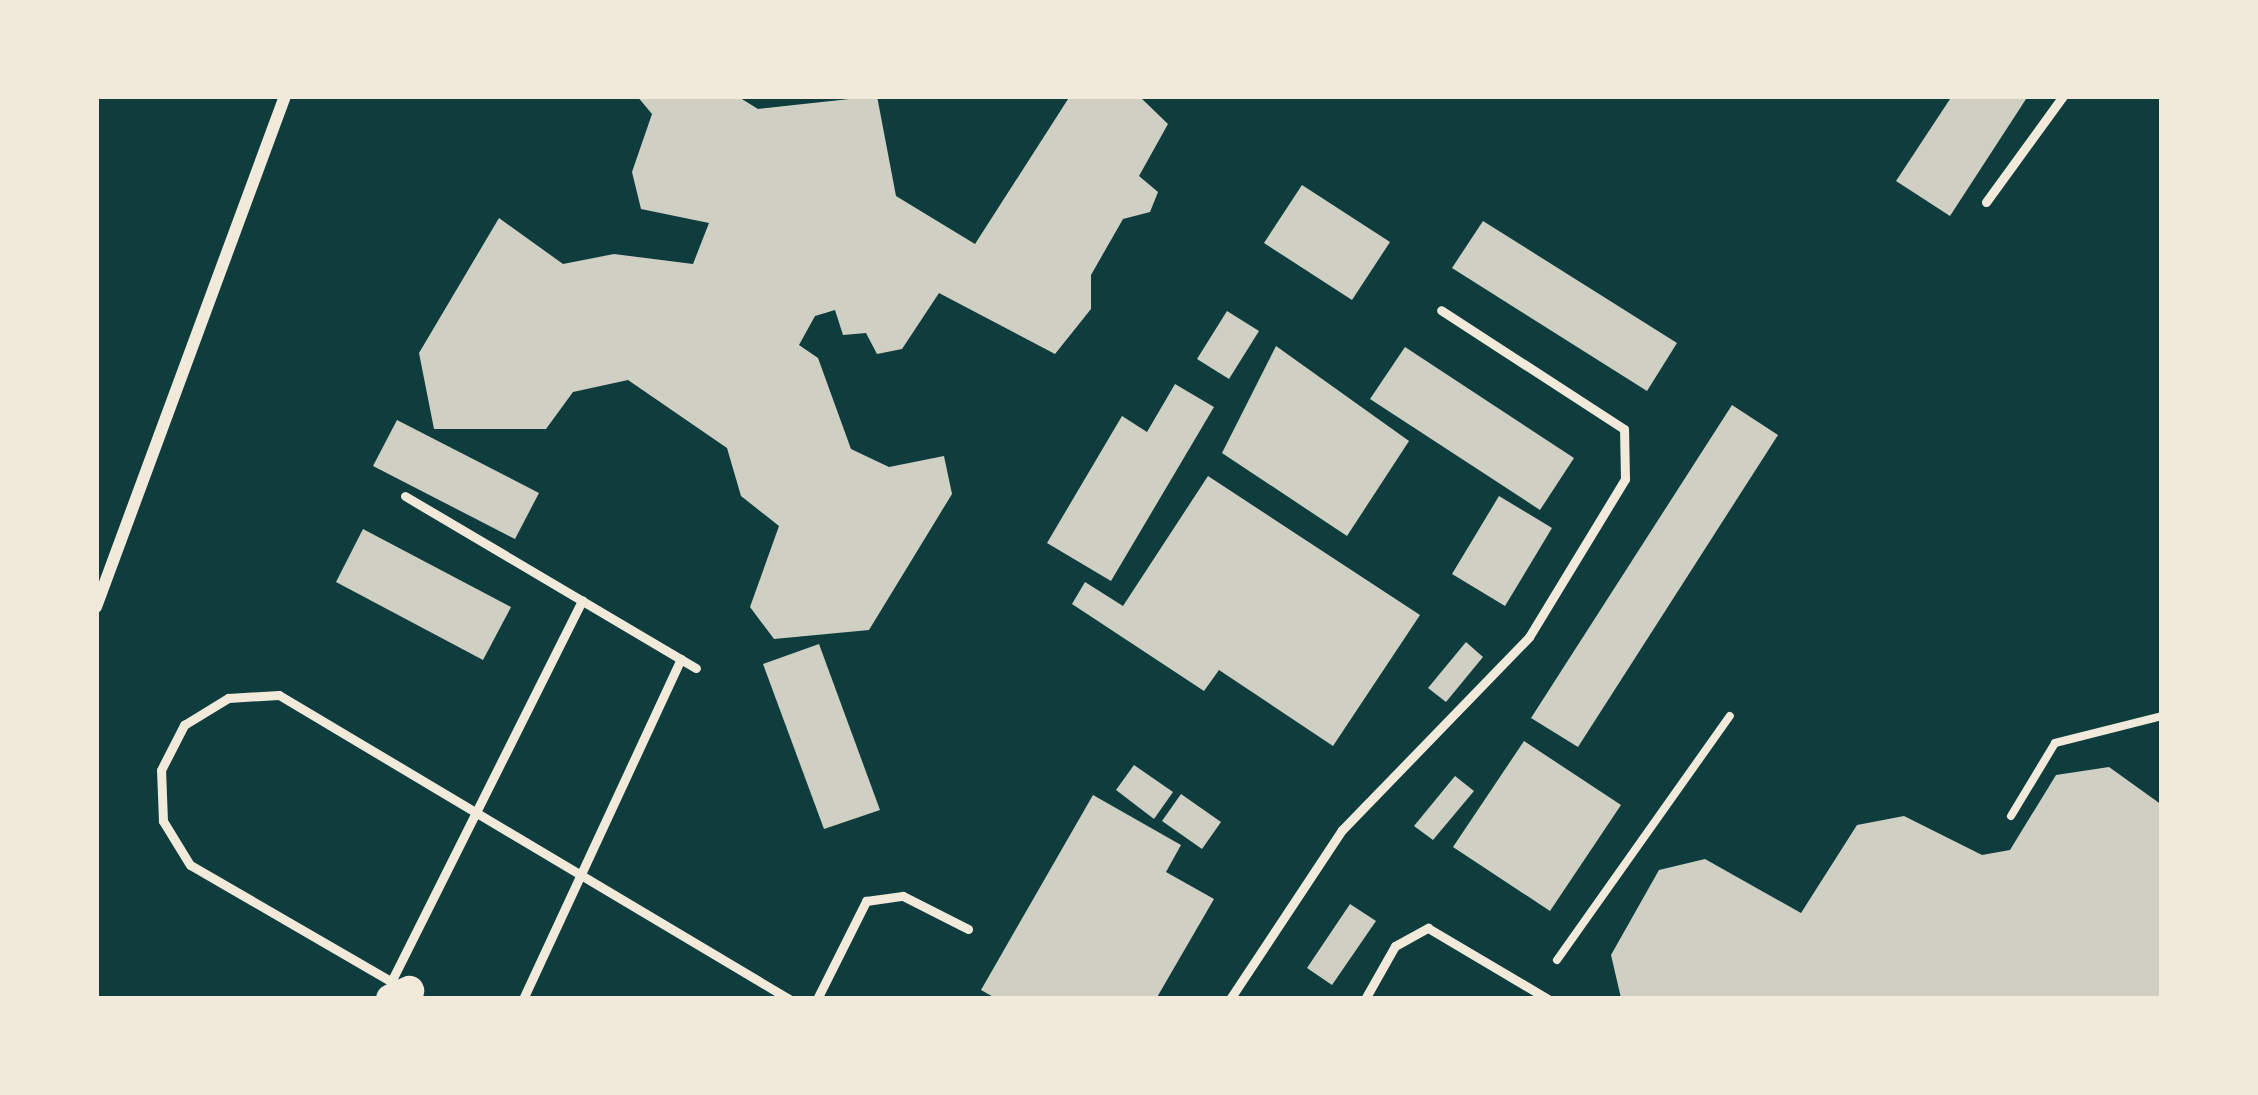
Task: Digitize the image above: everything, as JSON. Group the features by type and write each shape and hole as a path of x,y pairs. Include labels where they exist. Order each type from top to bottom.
{"street":[{"path":"96,605 285,96"}],"lane":[{"path":"1986,202 2063,96"},
{"path":"1230,999 1304,877 1528,637 1625,479 1624,429 1441,310"},
{"path":"405,496 696,668"},
{"path":"582,600 476,807 403,993 190,865 163,821 160,770 184,725 228,698 279,695 476,807 582,869 789,999"},
{"path":"523,999 681,658"},
{"path":"817,999 855,917 884,893 968,929"},
{"path":"1365,999 1395,946 1427,928 1548,999"}],"path":[{"path":"1535,991 1730,716"},
{"path":"2011,816 2055,743 2162,716"}],"building":[{"path":"637,96 737,96 758,109 877,96 896,196 975,244 1070,96 1139,96 1168,124 1139,176 1158,192 1150,212 1123,219 1091,275 1091,309 1055,354 939,293 902,349 877,354 866,333 843,335 835,310 815,316 799,345 818,358 851,449 889,467 944,456 952,494 869,630 774,639 750,607 779,526 741,496 727,448 628,380 573,392 546,429 434,429 419,353 499,218 563,264 614,254 693,264 709,223 641,209 632,172 652,114"},
{"path":"1952,96 2028,96 1950,216 1896,181"},
{"path":"1302,185 1390,242 1352,300 1264,243"},
{"path":"1483,221 1677,343 1647,391 1452,268"},
{"path":"1227,311 1259,331 1229,379 1197,359"},
{"path":"1276,346 1409,441 1347,536 1222,453"},
{"path":"1405,347 1574,458 1540,510 1370,399"},
{"path":"1175,384 1214,407 1111,581 1047,543 1122,416 1147,432"},
{"path":"1732,405 1778,435 1578,747 1531,718"},
{"path":"397,420 539,493 515,539 373,466"},
{"path":"1208,476 1420,615 1333,746 1219,670 1204,691 1072,604 1085,582 1123,606"},
{"path":"1499,496 1552,528 1505,606 1452,574"},
{"path":"363,529 511,607 483,660 336,582"},
{"path":"1466,642 1483,657 1446,702 1428,688"},
{"path":"819,644 880,810 824,829 763,664"},
{"path":"1524,741 1621,805 1550,911 1453,847"},
{"path":"1134,765 1173,792 1154,819 1116,790"},
{"path":"2109,767 2162,805 2162,999 1621,998 1611,955 1659,870 1705,859 1801,913 1857,825 1904,816 1982,855 2010,850 2056,775"},
{"path":"1455,776 1474,791 1433,840 1414,826"},
{"path":"1181,794 1221,822 1202,849 1162,821"},
{"path":"1093,795 1181,845 1166,872 1214,899 1156,999 997,999 981,990"},
{"path":"1350,904 1376,921 1332,985 1307,968"}]}
